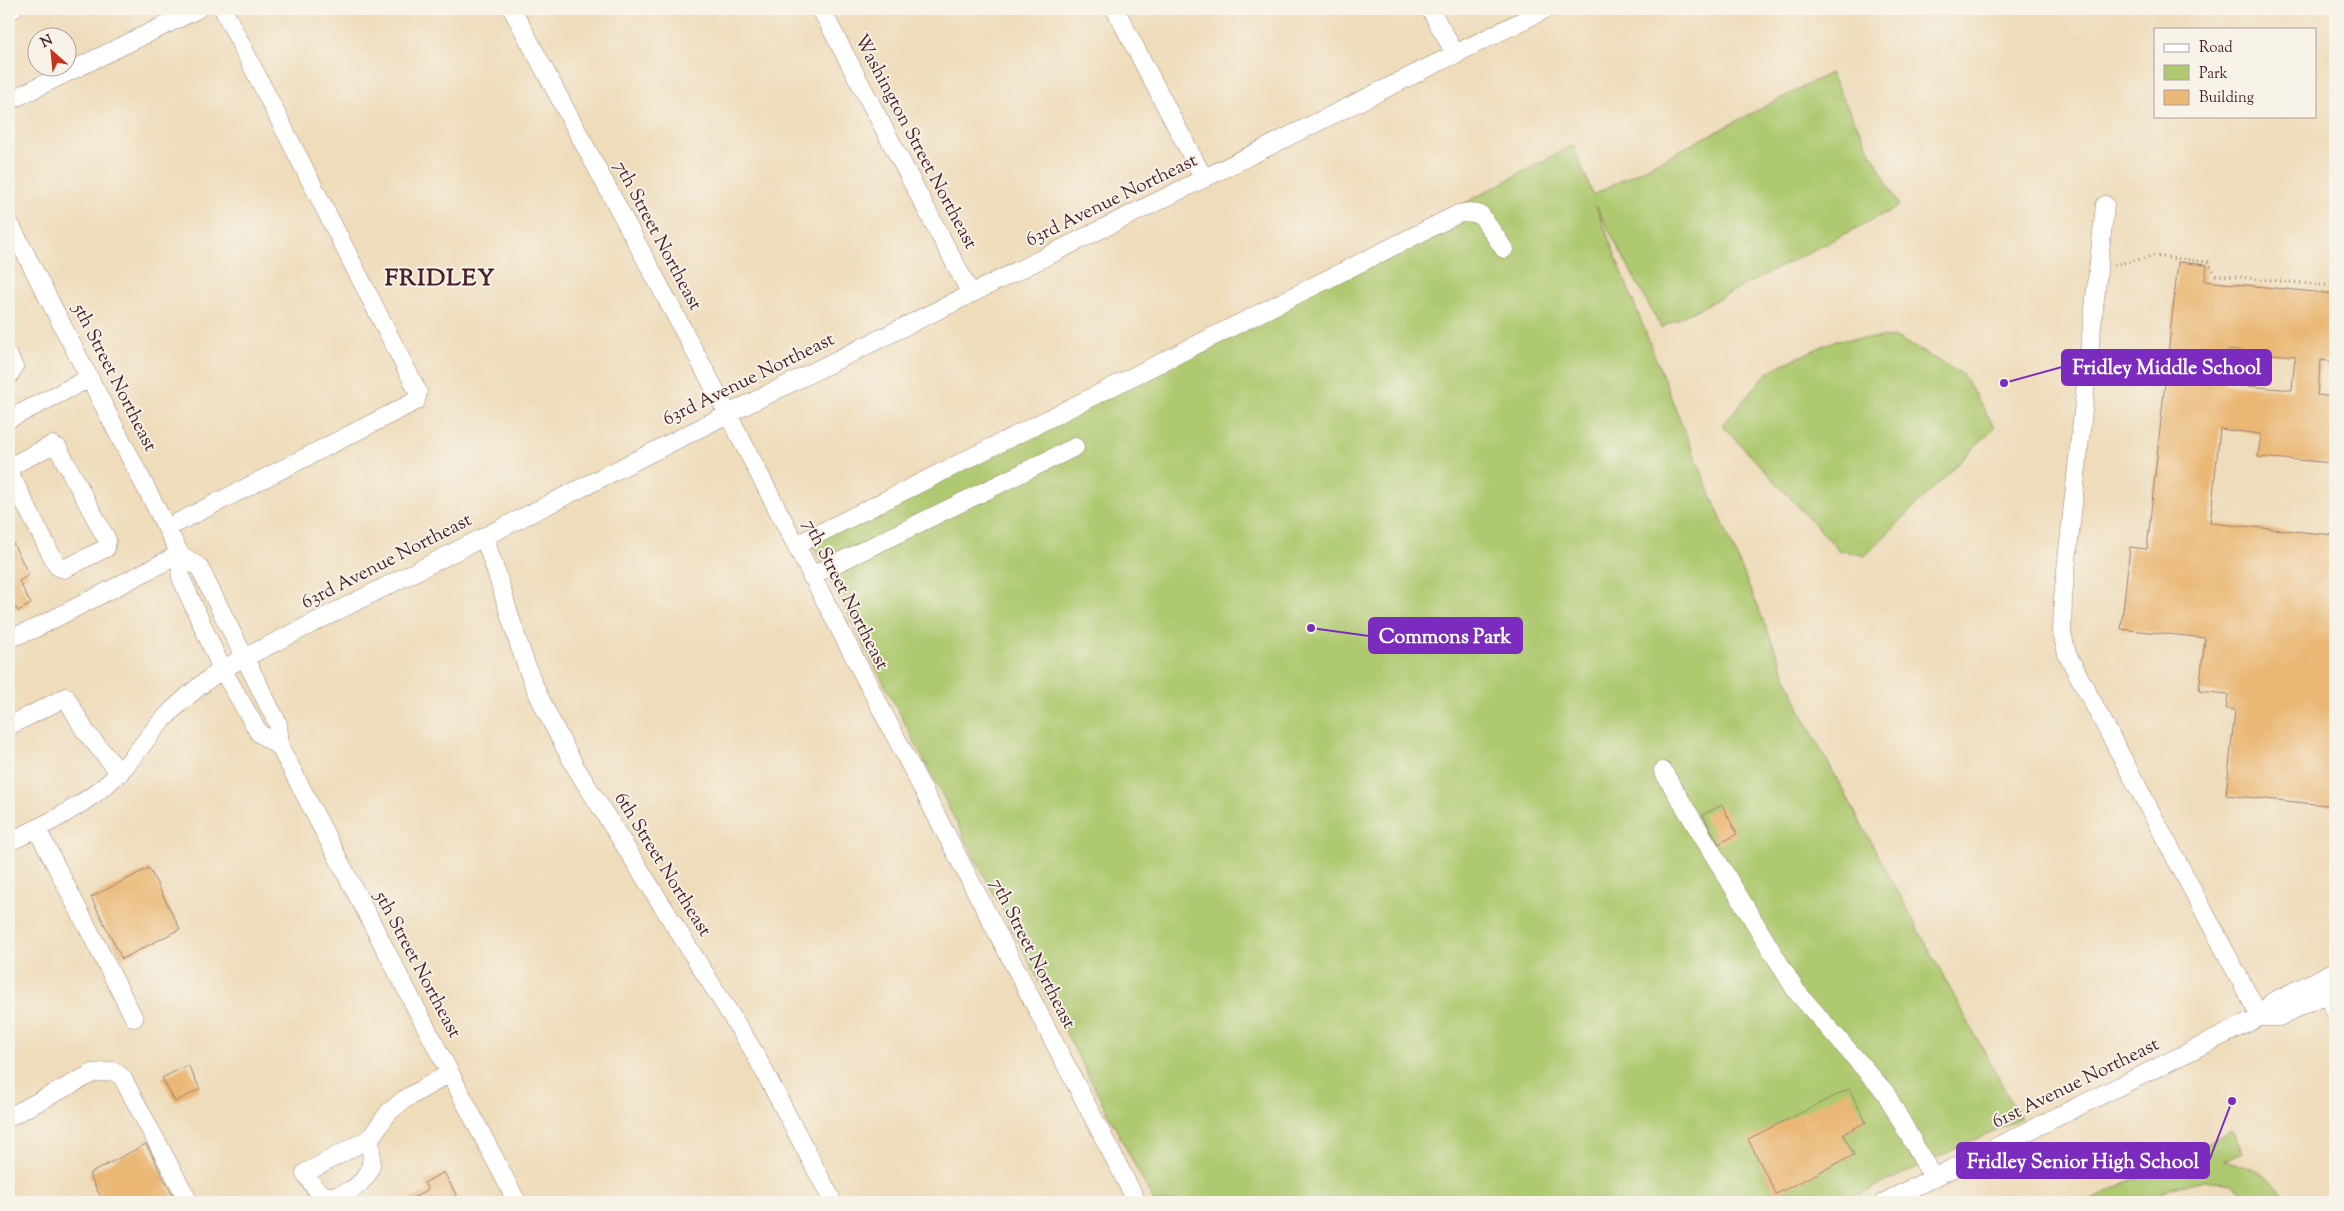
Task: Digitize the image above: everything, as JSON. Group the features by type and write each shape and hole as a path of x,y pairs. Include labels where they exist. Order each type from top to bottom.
{"street":[{"path":"9,11 13,9"},
{"path":"9,101 165,16 198,9"},
{"path":"167,528 416,401 418,398 418,392 414,384 223,9"},
{"name":"7th Street Northeast","path":"512,9 728,414 1137,1202"},
{"name":"Washington Street Northeast","path":"821,9 971,294"},
{"path":"1116,9 1204,179"},
{"path":"1430,9 1456,55"},
{"name":"63rd Avenue Northeast","path":"9,842 77,806 102,789 120,773 160,723 184,699 222,669 728,414 1546,9"},
{"path":"2105,205 2063,598 2062,633 2067,654 2260,1017"},
{"path":"796,545 1458,214 1470,212 1481,215 1504,249"},
{"name":"5th Street Northeast","path":"9,222 180,554 181,578 222,669 259,734 280,747"},
{"path":"9,357 14,367 9,376"},
{"path":"9,419 90,378"},
{"path":"9,467 52,445 58,448 107,540 106,548 64,569 57,566 9,472"},
{"path":"811,576 1075,447"},
{"name":"6th Street Northeast","path":"484,538 496,568 530,677 556,730 576,768 754,1052 833,1202"},
{"path":"9,638 32,630 180,554"},
{"name":"5th Street Northeast","path":"180,554 199,567 278,724 280,747 517,1202"},
{"path":"9,726 66,697 85,731 120,773"},
{"path":"1663,771 1796,991 1885,1092 1933,1178"},
{"path":"36,829 134,1018"},
{"path":"2329,983 2335,1011"},
{"name":"61st Avenue Northeast","path":"1884,1202 2260,1017 2279,1017 2329,983"},
{"path":"9,1117 93,1073 114,1071 122,1077 189,1202"},
{"path":"370,1138 389,1112 405,1098 450,1073"}],"path":[{"path":"2329,9 2335,20"},
{"path":"2098,269 2153,256 2208,262 2216,274 2335,286"}],"green space":[{"path":"1830,73 1899,206 1661,328 1596,206 1677,413 1802,714 2020,1118 1844,1202 1154,1202 811,543 1283,301 1573,145 1593,195"},
{"path":"1896,337 1962,374 1995,427 1865,556 1839,550 1722,425 1770,370 1836,340"},
{"path":"2232,1131 2243,1152 2224,1160 2261,1174 2282,1192 2289,1202 2256,1202 2232,1184 2204,1180 2173,1188 2144,1202 2086,1202"}],"building":[{"path":"2178,262 2207,265 2205,281 2335,294 2335,362 2321,360 2317,395 2335,397 2335,463 2258,457 2261,434 2220,429 2210,523 2335,535 2335,806 2226,795 2235,710 2226,709 2228,694 2199,691 2205,638 2121,629 2130,547 2147,549","holes":["2228,350 2295,356 2292,390 2225,384"]},
{"path":"9,535 29,575 19,581 31,604 18,611 16,608 9,612"},
{"path":"1722,805 1737,834 1719,844 1703,815"},
{"path":"149,868 180,929 122,959 91,897"},
{"path":"188,1065 200,1089 175,1102 162,1078"},
{"path":"1849,1089 1866,1122 1843,1134 1854,1155 1776,1194 1748,1139"},
{"path":"146,1144 176,1202 103,1202 89,1174"},
{"path":"444,1172 460,1202 405,1202 428,1190 424,1183"}],"place":[{"name":"Fridley Middle School","path":"2004,383"},
{"name":"Commons Park","path":"1311,628"},
{"name":"Fridley Senior High School","path":"2232,1101"}],"district":[{"name":"FRIDLEY","path":"440,279"}]}
